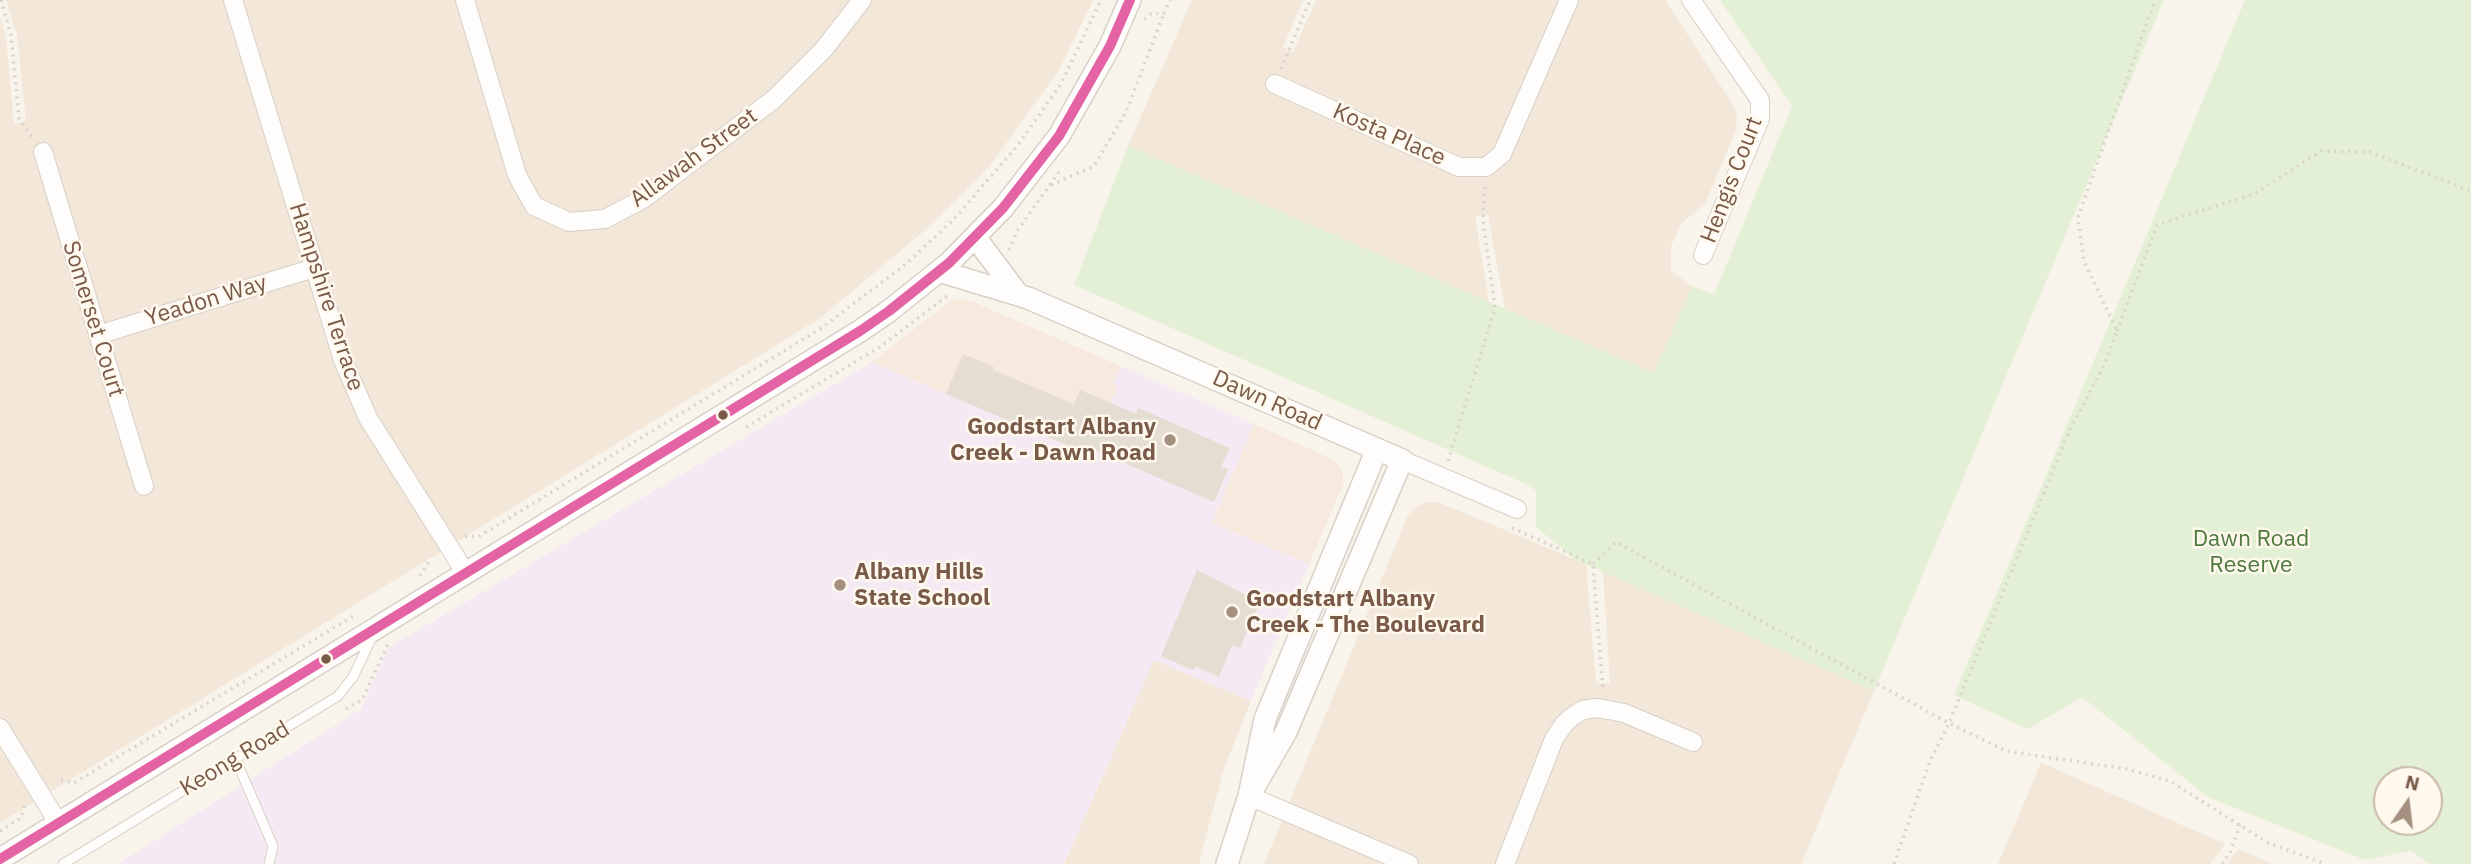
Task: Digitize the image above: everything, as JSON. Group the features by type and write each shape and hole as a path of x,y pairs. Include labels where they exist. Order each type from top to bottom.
{"street":[{"name":"Hampshire Terrace","path":"233,0 343,360 368,418 464,572"},
{"name":"Allawah Street","path":"465,0 517,175 534,206 569,222 605,219 654,191 774,99 824,49 862,0"},
{"name":"Keong Road","path":"0,859 377,624 860,331 939,271 1003,208 1059,136 1110,46 1130,0"},
{"path":"1486,167 1502,154 1569,0"},
{"name":"Hengis Court","path":"1691,0 1760,100 1760,119 1703,255"},
{"name":"Kosta Place","path":"1275,84 1459,167 1486,167"},
{"name":"Somerset Court","path":"43,152 144,485"},
{"name":"Dawn Road","path":"975,237 1017,293"},
{"name":"Yeadon Way","path":"98,335 314,268"},
{"name":"Dawn Road","path":"939,271 1017,293 1517,509"},
{"path":"1227,864 1249,796 1265,719 1377,449"},
{"path":"1249,796 1286,732 1402,460"},
{"path":"1505,864 1554,739 1564,724 1583,710 1596,708 1624,713 1693,742"},
{"path":"0,728 59,824"},
{"path":"1249,796 1409,864"}],"lane":[{"name":"Keong Road","path":"63,864 338,696 353,677 377,624"},
{"path":"236,760 272,846 269,864"}],"path":[{"path":"1,0 11,35 19,118 43,152"},
{"path":"465,536 478,537 820,328 906,264 956,217 1018,145 1061,84 1101,0"},
{"path":"1275,84 1310,0"},
{"path":"2117,331 2084,261 2078,217 2155,0"},
{"path":"1049,186 1094,166 1126,112 1164,13"},
{"path":"1894,864 1930,761 1949,723 2068,434 2104,365 2157,225 2254,194 2321,151 2370,152 2471,191"},
{"path":"1443,477 1495,308 1483,220 1486,167"},
{"path":"742,429 880,346 945,296 957,293"},
{"path":"1509,527 1593,564"},
{"path":"1593,564 1616,542 1949,723 2006,751 2127,769 2170,781 2268,843 2326,864"},
{"path":"409,583 421,576 429,559"},
{"path":"1593,564 1604,694 1609,710"},
{"path":"340,713 362,700 377,624"},
{"path":"61,780 74,783 377,624"},
{"path":"0,831 21,818 25,804"},
{"path":"2222,864 2230,853 2241,824"}],"shaded area":[{"path":"6,0 1093,0 1059,70 989,167 923,232 819,319 0,823 0,17 6,37 14,124 26,121 17,35"},
{"path":"1192,0 1303,0 1283,47 1293,52 1316,0 1665,0 1734,106 1737,116 1736,130 1706,202 1681,224 1671,246 1671,271 1692,286 1654,373 1505,309 1488,215 1475,216 1489,302 1128,146"},
{"path":"961,299 1121,366 1114,384 1119,386 1111,403 1106,427 946,394 872,362 950,301"},
{"name":"Albany Hills State School","path":"872,362 946,394 1100,425 1118,387 1113,384 1121,366 1254,424 1212,523 1309,564 1251,701 1154,660 1064,864 118,864 361,709 388,648"},
{"path":"1254,424 1334,460 1343,470 1343,484 1309,564 1212,523"},
{"path":"1427,502 1438,502 1586,564 1596,684 1610,683 1603,572 1874,691 1801,864 1264,864 1408,515"},
{"path":"1154,660 1251,701 1223,771 1199,864 1064,864"},
{"path":"2041,763 2225,844 2210,864 1998,864"},
{"path":"2238,849 2273,864 2227,864"}],"green space":[{"path":"1720,0 2164,0 1874,691 1576,560 1536,527 1536,491 1528,485 1074,285 1128,146 1654,373 1692,286 1714,295 1792,106"},
{"name":"Dawn Road Reserve","path":"2245,0 2471,0 2471,864 2430,864 2411,851 2365,860 2208,797 2082,697 2028,729 1954,695"}],"building":[{"path":"963,354 994,367 993,370 1074,404 1080,390 1136,414 1138,408 1230,448 1221,467 1228,469 1214,502 1090,448 1088,454 946,394"},
{"path":"1197,570 1260,602 1240,648 1232,645 1219,677 1195,666 1193,670 1161,656"}],"transit line":[{"path":"0,859 889,311 949,263 1003,208 1059,136 1110,46 1130,0"}],"place":[{"name":"Goodstart Albany Creek - Dawn Road","path":"1170,440"},
{"name":"Albany Hills State School","path":"840,585"},
{"name":"Goodstart Albany Creek - The Boulevard","path":"1232,612"}]}
